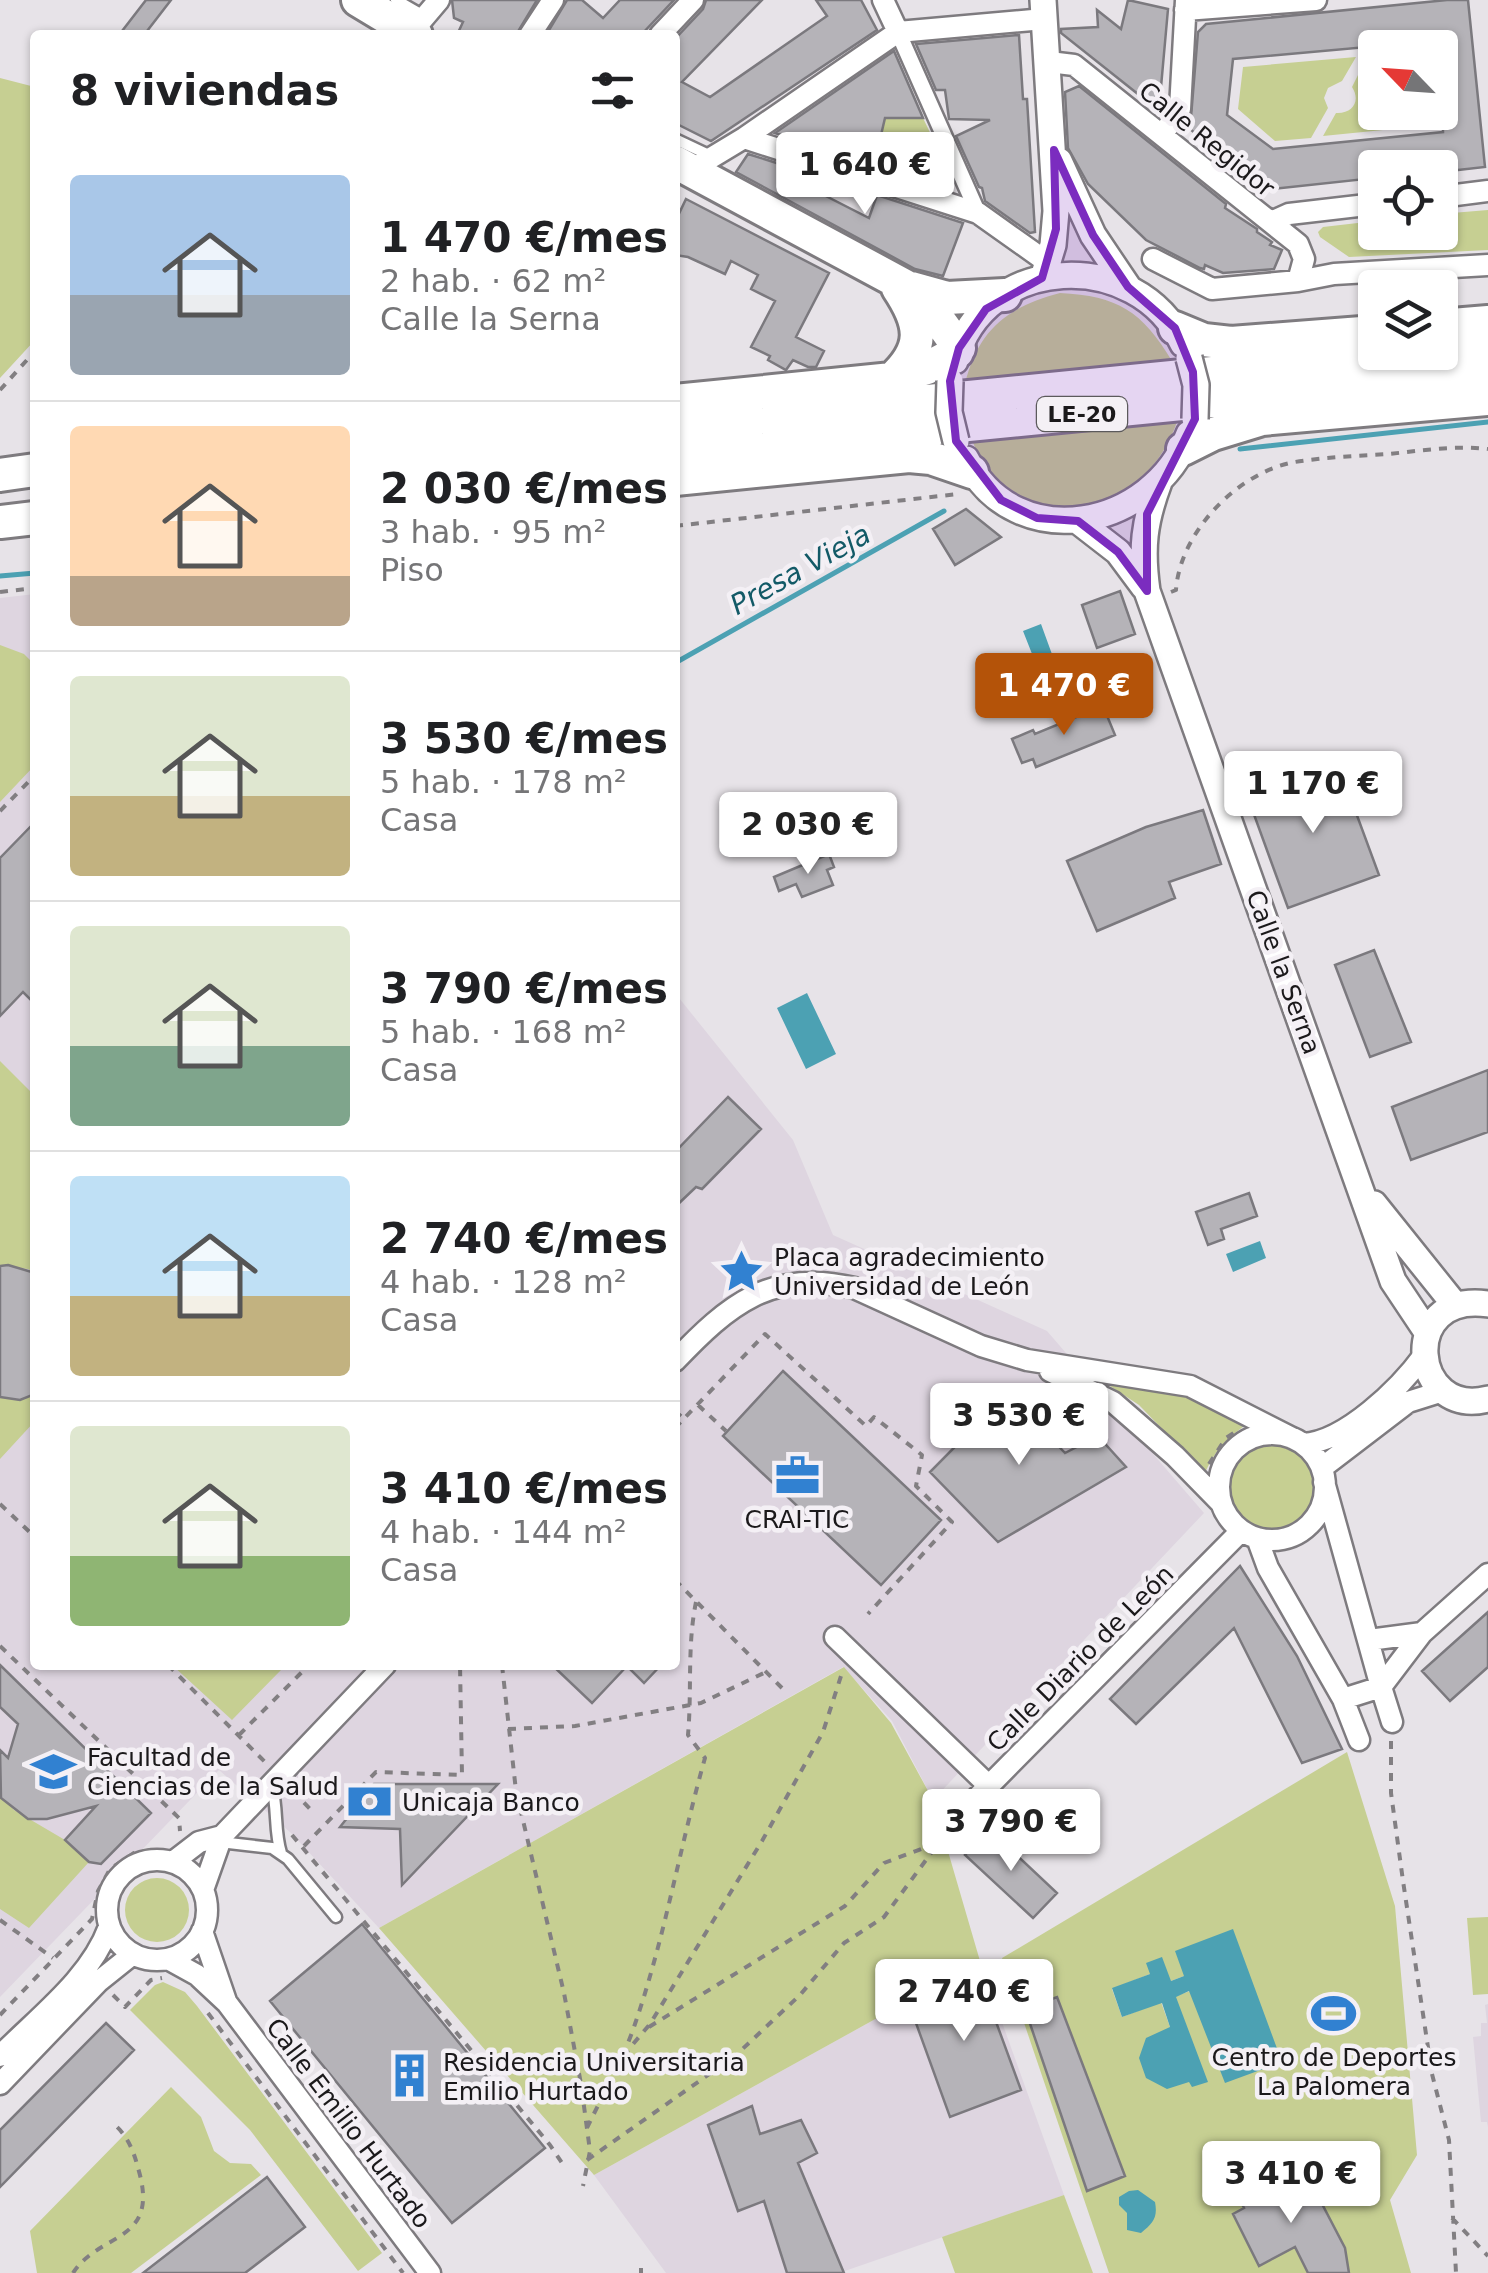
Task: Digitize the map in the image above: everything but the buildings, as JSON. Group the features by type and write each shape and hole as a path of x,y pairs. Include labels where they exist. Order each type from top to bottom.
{"highway":[{"path":"358,0 417,28"},
{"path":"680,401 892,379 956,360 926,302 899,282 692,163"},
{"path":"899,282 947,298 1005,295"},
{"path":"892,379 908,364 918,337 899,282"},
{"path":"1458,324 1488,322"},
{"path":"1182,343 1358,333"},
{"path":"1458,349 1488,346"},
{"name":"LE-20","path":"680,426 1358,359"},
{"name":"LE-20","path":"680,454 1488,374"},
{"path":"1189,434 1213,434 1262,419 1488,399"},
{"path":"680,479 909,456 930,458 970,482"},
{"path":"0,474 30,471"},
{"path":"0,494 30,491"},
{"path":"0,522 30,519"},
{"path":"0,540 30,538"}],"street":[{"path":"417,28 439,0"},
{"path":"533,30 553,0"},
{"path":"665,30 693,0"},
{"path":"883,0 978,213"},
{"path":"1163,134 1180,110 1185,5 1316,0"},
{"path":"692,163 744,138 898,32 1044,9 1056,229 1049,272"},
{"name":"Calle Regidor","path":"1049,62 1074,65 1334,274"},
{"path":"744,138 978,213 1049,272"},
{"path":"1054,150 1093,235 1128,287"},
{"path":"1458,195 1488,192"},
{"path":"1270,222 1290,214 1358,206"},
{"path":"1298,244 1304,259 1298,281"},
{"path":"1153,259 1212,289 1334,274 1488,265"},
{"path":"1049,272 1093,276 1128,287 1154,305 1182,343 1196,385 1189,434 1160,482 1136,501 1108,515 1078,521 1038,518 970,482 949,412 956,360 986,309 1049,272"},
{"name":"Calle la Serna","path":"1160,482 1147,514 1142,557 1393,1280 1426,1344 1434,1382 1444,1391"},
{"name":"Calle la Serna","path":"1078,521 1118,552 1155,593"},
{"name":"Calle la Serna","path":"1359,1184 1456,1305"},
{"path":"680,1356 716,1318 751,1296 814,1282 854,1288 980,1346 1027,1360 1190,1386 1258,1420 1315,1454 1324,1474 1392,1722"},
{"path":"1359,1740 1343,1699 1249,1535 1228,1519 1218,1486 1221,1469 1242,1442 1258,1436 1275,1434 1321,1443 1405,1382 1436,1318 1456,1305 1488,1304"},
{"path":"1027,1360 1112,1402 1175,1456 1221,1503"},
{"path":"1249,1535 1291,1537 1305,1528 1323,1499 1324,1474 1408,1402 1444,1391 1467,1401 1488,1399"},
{"name":"Calle Diario de León","path":"954,1821 1249,1535"},
{"path":"1343,1699 1381,1687 1422,1633 1488,1574"},
{"path":"1370,1640 1422,1633"},
{"path":"835,1636 989,1786"},
{"path":"203,1890 221,1839 382,1670"},
{"path":"172,1853 196,1878 207,1906 202,1931 167,1968 123,1947 110,1926 106,1911 109,1895 127,1869 199,1842 221,1839"},
{"path":"0,2056 86,1969 101,1950 110,1926"},
{"name":"Calle Emilio Hurtado","path":"202,1931 227,2002"},
{"path":"0,2084 98,1982 133,1954"},
{"name":"Calle Emilio Hurtado","path":"167,1968 197,1975 227,2002 425,2271"}],"lane":[{"path":"396,0 417,28"},
{"path":"277,1780 277,1843 281,1854"},
{"path":"221,1839 272,1848 281,1854 336,1917"}],"path":[{"path":"0,390 30,357"},
{"path":"1155,593 1176,590 1186,550 1208,518 1236,490 1269,470 1293,462 1442,449 1488,449"},
{"path":"680,525 970,482"},
{"path":"0,592 30,589"},
{"path":"0,811 30,780"},
{"path":"680,1423 765,1334 866,1426 874,1417 922,1455 916,1486 952,1522 868,1614"},
{"path":"698,1404 726,1432"},
{"path":"680,1415 684,1419"},
{"path":"1199,1482 1226,1438 1258,1420"},
{"path":"0,1504 30,1532"},
{"path":"885,1580 892,1588"},
{"path":"680,1585 782,1688"},
{"path":"587,2128 634,2028 664,1931 704,1758 688,1735 690,1634 696,1602"},
{"path":"0,1646 179,1818 178,1838"},
{"path":"173,1670 240,1735 277,1780 310,1809"},
{"path":"240,1735 304,1670"},
{"path":"302,1848 376,1772 462,1775 460,1670"},
{"path":"502,1670 516,1792 564,1993 587,2128 590,2151 583,2186"},
{"path":"508,1728 576,1726 691,1705 766,1672"},
{"path":"618,2062 644,2030 762,1841 823,1732 841,1676"},
{"path":"1392,1722 1391,1793 1432,2074 1448,2140 1456,2273"},
{"path":"587,2160 735,2056 800,1995 844,1942 884,1917 954,1821"},
{"path":"288,1831 550,2144 564,2166"},
{"path":"644,2030 845,1906 884,1864 940,1842"},
{"path":"0,2015 92,1919 98,1891 110,1870 134,1853 172,1853"},
{"path":"0,1920 54,1959"},
{"path":"104,1988 125,2007 167,1968"},
{"path":"205,2009 403,2273"},
{"path":"74,2273 96,2250 130,2230 142,2203 144,2190 134,2153 116,2126"},
{"path":"1452,2218 1488,2256"}],"highlighted area":[{"path":"1054,150 1093,235 1128,287 1175,328 1193,372 1195,419 1147,514 1147,591 1118,552 1078,521 1037,518 1001,500 956,441 950,381 959,348 986,309 1042,278 1056,229"}],"shaded area":[{"path":"30,595 30,1670 680,1670 680,999 793,1140 833,1235 1047,1331 1204,1513 933,1800 892,1721 843,1667 379,1928 291,1833 219,1770 0,1997 0,598"},
{"path":"980,1961 1064,2195 839,2273 666,2273 594,2175"},
{"path":"1488,2004 1488,2127 1487,2122 1481,2122 1473,2037 1481,2036 1481,2023 1487,2023"}],"green space":[{"path":"1356,57 1342,81 1328,88 1324,98 1328,108 1311,138 1275,141 1238,109 1243,67"},
{"path":"1358,75 1358,130 1383,130 1323,136 1336,113 1354,106 1352,87"},
{"path":"0,78 30,86 30,345 0,378"},
{"path":"885,118 923,118 936,145 909,158 903,179 873,169"},
{"path":"1488,210 1488,250 1349,257 1318,232 1323,227 1358,223 1358,250 1458,250 1458,212"},
{"path":"1060,293 1098,298 1126,309 1150,330 1172,361 965,384 978,349 998,324 1025,306"},
{"path":"1178,419 1161,455 1137,481 1109,499 1077,507 1046,505 1016,493 990,470 970,436"},
{"path":"0,645 30,660 30,770 0,802"},
{"path":"0,1061 30,1091 30,1270 0,1266"},
{"path":"1101,1380 1173,1390 1246,1425 1221,1446 1205,1473 1139,1405"},
{"path":"30,1396 30,1426 0,1459 0,1397 20,1400"},
{"path":"1264,1444 1280,1444 1303,1456 1312,1470 1312,1504 1303,1518 1280,1530 1264,1530 1248,1523 1236,1511 1229,1495 1229,1479 1236,1463 1248,1451"},
{"path":"844,1667 891,1723 933,1800 980,1961 594,2175 379,1928"},
{"path":"177,1670 281,1670 232,1720"},
{"name":"Centro de Deportes La Palomera","path":"1347,1752 1395,1906 1417,2155 1390,2200 1411,2273 1109,2273 1002,1958","holes":["1150,1974 1171,1981 1184,1976 1190,1991 1176,1996 1167,2088 1170,2027 1161,2002 1122,2017 1112,1989","1057,1998 1124,2176 1088,2191 1025,2009"]},
{"path":"0,1794 14,1810 65,1840 89,1862 29,1928 0,1909"},
{"path":"157,1878 180,1887 189,1910 180,1933 157,1942 134,1933 125,1910 134,1887"},
{"path":"1488,1917 1488,1994 1473,1995 1467,1918"},
{"path":"163,1982 185,1992 197,2006 382,2253 358,2271 250,2130 130,2010"},
{"path":"171,2087 201,2117 214,2151 230,2163 251,2164 261,2175 131,2273 37,2273 30,2231"},
{"path":"1064,2195 1093,2273 955,2273 942,2237"}],"water":[{"path":"1041,624 1053,657 1036,664 1023,631"},
{"path":"807,993 836,1054 806,1069 777,1008"},
{"path":"1260,1241 1266,1258 1233,1272 1226,1254"},
{"path":"1233,1929 1282,2062 1225,2083 1189,1991 1176,1997 1208,2082 1192,2087 1189,2082 1167,2089 1146,2078 1139,2058 1146,2038 1170,2027 1162,2003 1122,2017 1112,1988 1150,1974 1146,1963 1162,1957 1171,1981 1184,1976 1175,1951"},
{"path":"1138,2190 1155,2202 1156,2208 1154,2220 1141,2233 1127,2230 1127,2213 1119,2205 1119,2197"}],"waterway":[{"name":"Presa Vieja","path":"1240,449 1488,422"},
{"name":"Presa Vieja","path":"680,660 944,511"},
{"name":"Presa Vieja","path":"0,576 30,573"}],"place":[{"name":"Placa agradecimiento Universidad de León","path":"741,1271"},
{"name":"CRAI-TIC","path":"797,1475"},
{"name":"Facultad de Ciencias de la Salud","path":"54,1771"},
{"name":"Unicaja Banco","path":"369,1802"},
{"name":"Centro de Deportes La Palomera","path":"1334,2013"},
{"name":"Residencia Universitaria Emilio Hurtado","path":"410,2076"}]}
